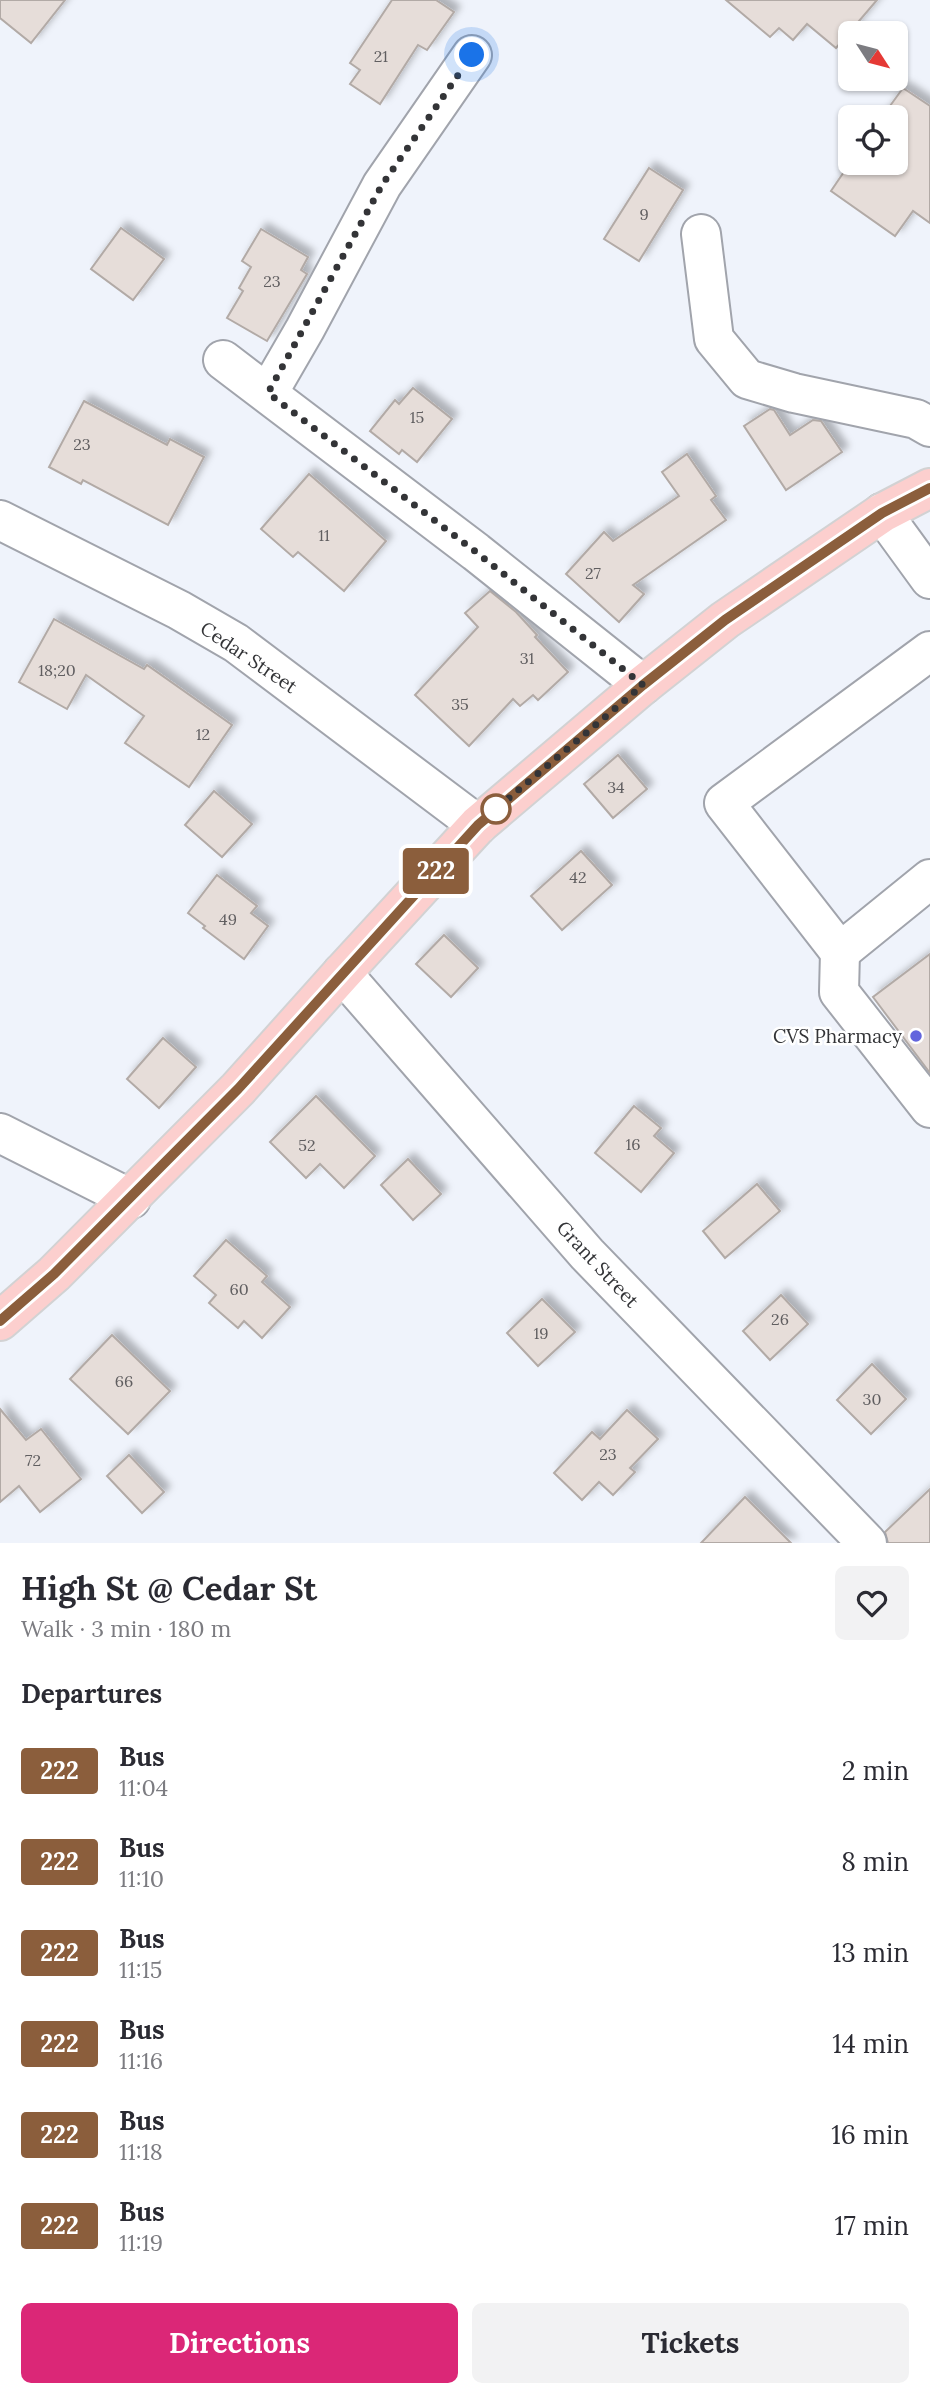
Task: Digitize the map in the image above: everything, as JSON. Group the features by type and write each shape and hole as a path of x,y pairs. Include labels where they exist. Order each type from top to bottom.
{"main road":[{"path":"0,1321 54,1274 131,1199 238,1089 478,825 643,685 725,620 882,513 930,488"}],"street":[{"path":"268,393 382,185 472,55"},
{"path":"701,234 714,339 747,379 794,393 916,419 930,427"},
{"path":"223,360 476,552 643,685"},
{"path":"882,513 930,579"},
{"name":"Cedar Street","path":"0,520 179,610 236,643 478,825"},
{"path":"930,651 724,803 839,952 839,992 930,1108"},
{"path":"839,952 930,879"},
{"name":"Grant Street","path":"342,973 587,1254 867,1543"},
{"path":"0,1133 131,1199"}],"building":[{"path":"0,0 65,0 31,43 0,18"},
{"path":"392,0 436,0 454,12 427,50 418,45 380,104 350,84 360,70 350,63"},
{"path":"726,0 877,0 859,21 838,21 836,48 807,24 793,40 779,28 770,37"},
{"path":"901,91 908,91 930,106 930,223 913,211 895,236 831,191 842,175 908,175 908,105 891,105"},
{"path":"649,168 683,190 639,261 604,239"},
{"path":"121,228 164,259 133,300 91,269"},
{"path":"261,229 308,257 301,270 307,274 267,341 227,318 243,291 239,288 251,267 242,261"},
{"path":"413,388 452,419 417,462 402,450 399,454 370,431 395,400 399,404"},
{"path":"84,401 167,445 170,439 204,457 168,525 83,480 81,484 49,467"},
{"path":"770,409 774,410 790,435 813,420 821,421 842,452 786,490 744,426"},
{"path":"687,454 716,496 711,500 726,520 633,585 644,594 619,622 566,574 604,532 613,541 679,496 662,472"},
{"path":"309,474 386,541 344,591 298,552 293,557 261,529"},
{"path":"490,591 516,612 568,672 538,700 533,695 520,706 513,699 469,746 415,695 478,627 465,613"},
{"path":"54,619 144,669 147,665 232,725 189,787 125,743 144,716 86,675 67,709 19,682"},
{"path":"618,755 647,789 613,818 584,784"},
{"path":"214,791 252,824 222,857 185,825"},
{"path":"581,851 612,885 562,930 531,896"},
{"path":"217,875 257,906 251,913 268,926 244,959 188,913"},
{"path":"444,935 478,968 451,997 416,964"},
{"name":"CVS Pharmacy","path":"930,954 930,1073 873,997"},
{"path":"163,1038 196,1067 159,1108 127,1079"},
{"path":"316,1096 375,1156 344,1188 320,1164 306,1178 270,1142"},
{"path":"634,1106 661,1128 654,1136 674,1153 641,1192 595,1153"},
{"path":"408,1159 441,1194 413,1220 381,1185"},
{"path":"757,1184 780,1211 725,1258 703,1231"},
{"path":"226,1240 267,1276 262,1282 290,1307 262,1338 244,1321 238,1328 209,1303 216,1295 194,1276"},
{"path":"781,1295 808,1324 770,1360 743,1331"},
{"path":"542,1299 575,1332 538,1366 507,1333"},
{"path":"112,1335 170,1391 128,1434 70,1379"},
{"path":"872,1364 906,1399 871,1434 837,1400"},
{"path":"0,1409 26,1440 41,1429 81,1479 40,1512 19,1486 0,1502"},
{"path":"627,1410 658,1439 630,1468 635,1472 613,1495 599,1482 582,1500 554,1473 592,1432 600,1439"},
{"path":"129,1455 164,1492 142,1513 107,1476"},
{"path":"930,1489 930,1543 888,1543 885,1532"},
{"path":"745,1497 791,1543 701,1543"}],"bus line":[{"name":"222","path":"0,1321 54,1274 131,1199 238,1089 478,825 549,763 725,620 882,513 930,488"}],"place":[{"name":"CVS Pharmacy","path":"916,1036"}],"route":[{"path":"472,55 382,185 268,393 476,552 643,685 496,809"}]}
